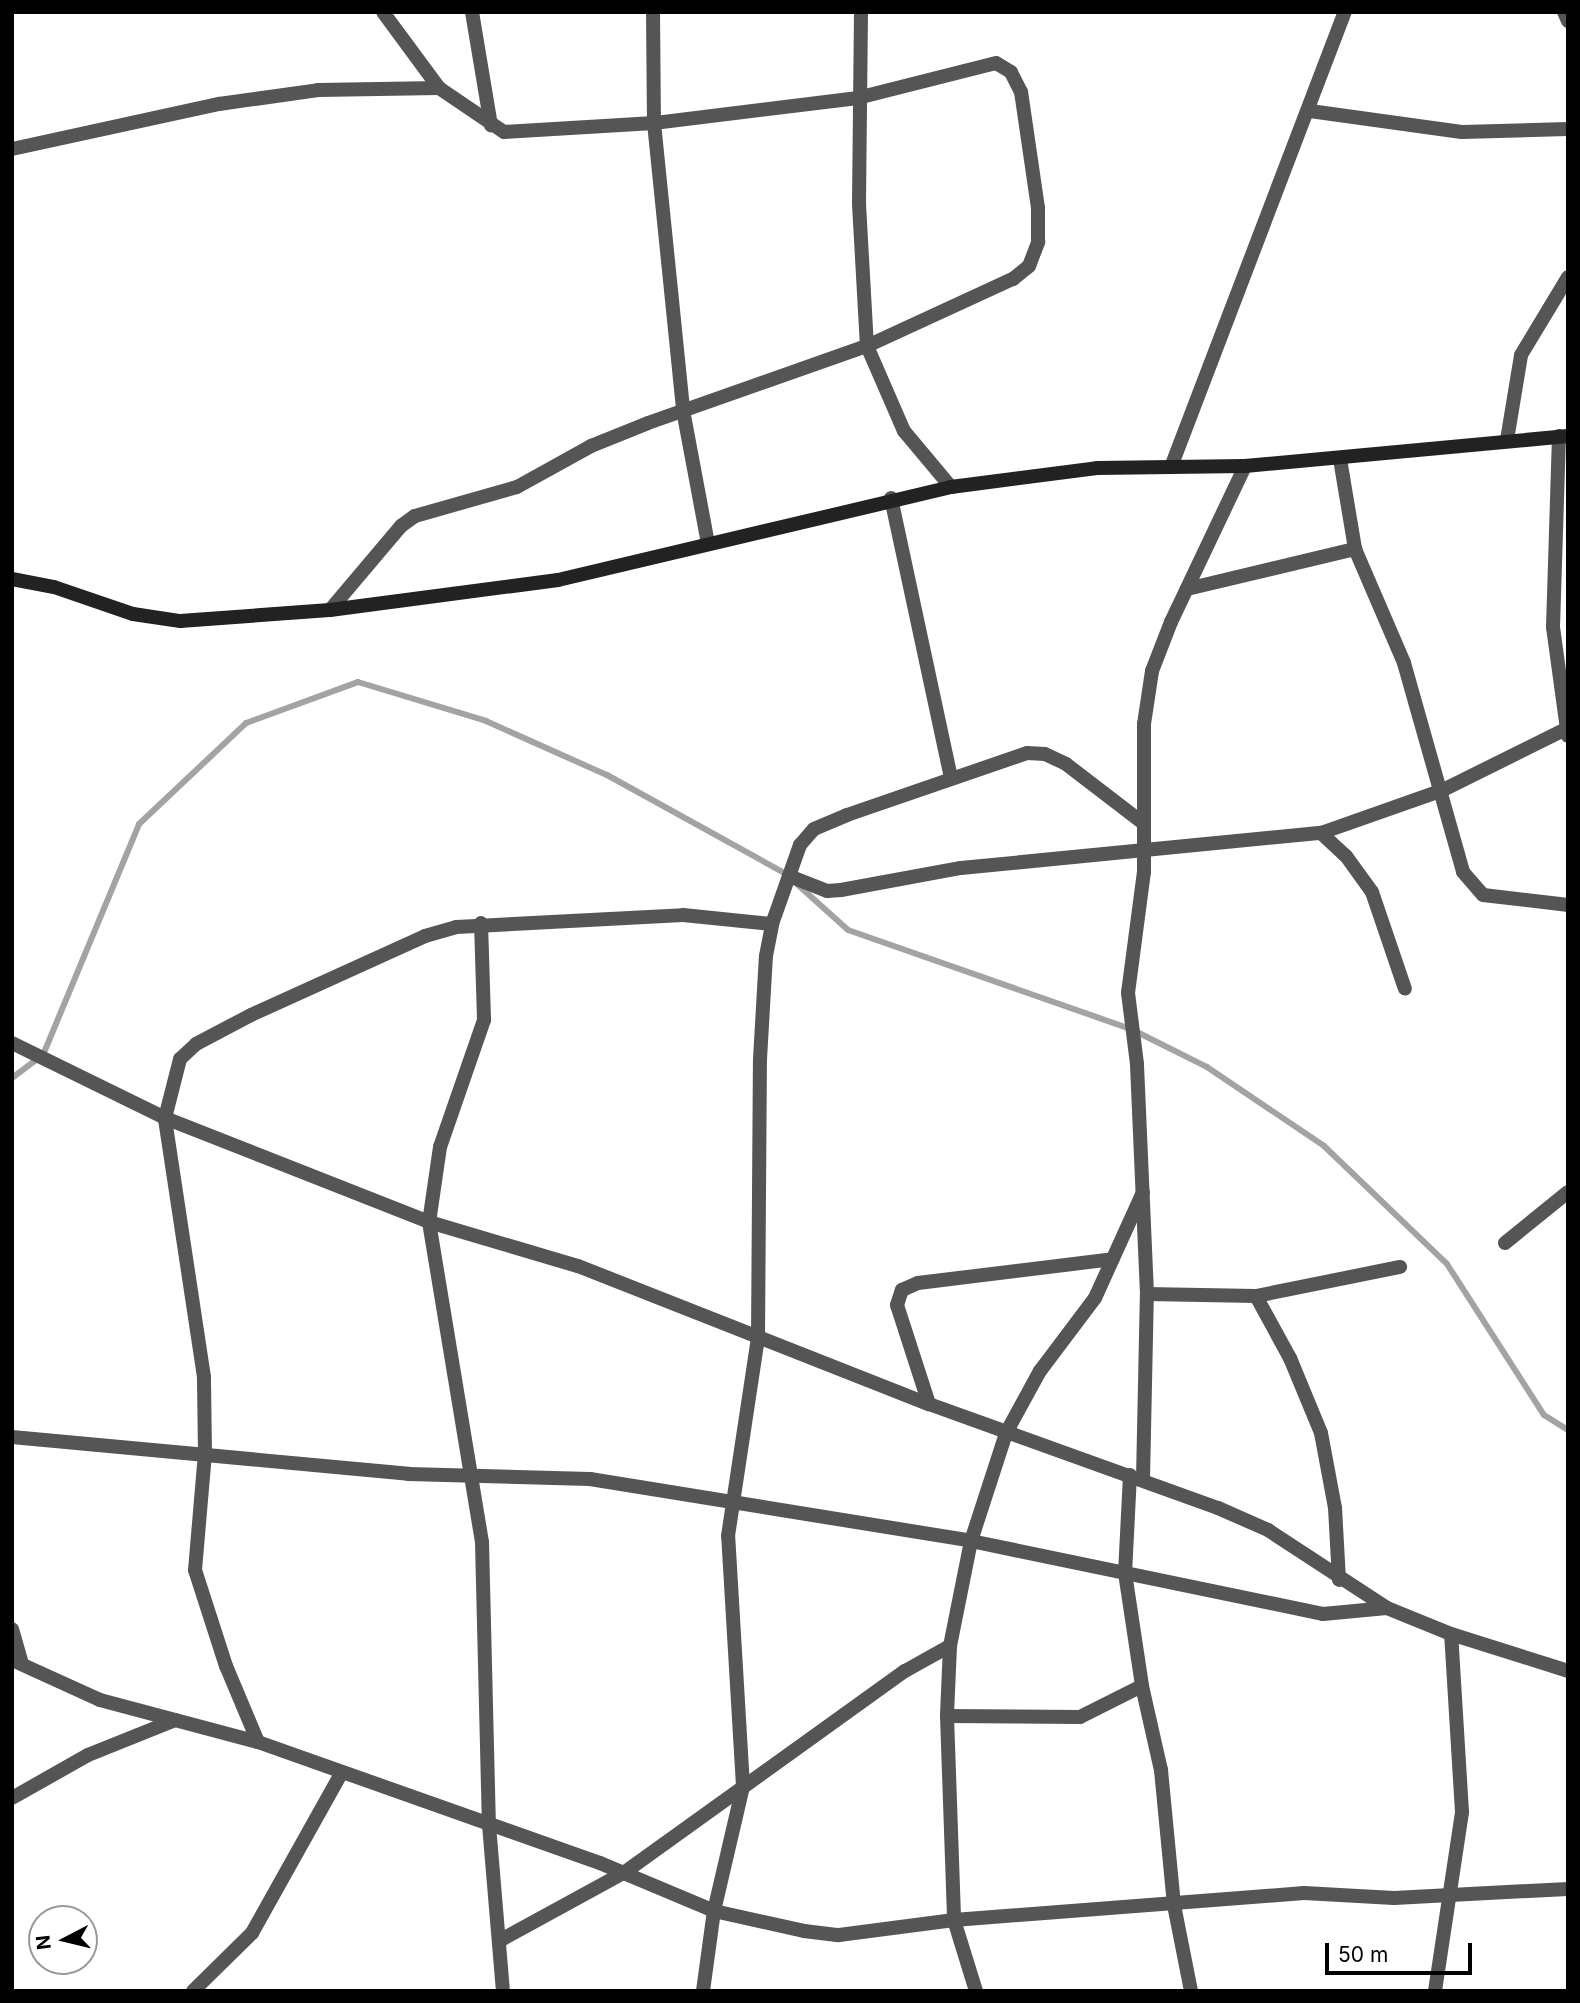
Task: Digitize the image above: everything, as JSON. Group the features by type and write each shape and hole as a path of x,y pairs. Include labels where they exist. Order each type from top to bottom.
{"main road":[{"path":"12,579 54,587 132,614 180,621 330,610 558,580 891,498 951,487 1097,468 1245,466 1563,436"}],"street":[{"path":"330,610 401,526 415,516 517,487 592,446 683,410 867,345 1013,279 1029,265 1038,242 1038,208 1021,92 1011,72 996,63 858,98 654,123 527,133 491,125 439,88 383,12"},
{"path":"472,12 491,125"},
{"path":"653,12 654,123 683,410 708,543"},
{"path":"861,12 858,98 867,345 904,431 951,487"},
{"path":"1171,467 1310,111 1345,12"},
{"path":"1564,12 1568,21"},
{"path":"12,149 219,104 306,91 439,88"},
{"path":"1310,111 1462,132 1568,129"},
{"path":"1507,440 1521,355 1568,277"},
{"path":"1563,436 1553,627 1568,737"},
{"path":"1340,459 1355,549 1404,663 1443,790 1463,872 1472,886 1500,900 1568,905"},
{"path":"1192,1991 1174,1905 1161,1770 1142,1686 1125,1573 1137,1477 1147,1294 1143,1192 1128,993 1144,852 1144,724 1152,671 1245,466"},
{"path":"891,498 951,779"},
{"path":"1187,589 1355,549"},
{"path":"789,876 827,891 841,890 961,868 1321,833 1443,790 1567,729"},
{"path":"703,1991 714,1911 743,1786 728,1536 758,1338 760,1059 772,924 800,845 814,829 1027,753 1045,754 1066,764 1143,822"},
{"path":"1321,833 1346,856 1373,892 1405,989"},
{"path":"258,1742 226,1666 195,1570 205,1453 199,1334 164,1118 172,1077 180,1059 196,1044 425,936 481,923 683,915 772,924"},
{"path":"481,923 484,1020 440,1147 429,1222 473,1475 487,1643 489,1825 503,1991"},
{"path":"12,1043 164,1118 429,1222 591,1271 706,1313 758,1338 929,1404 1137,1477 1268,1530 1339,1580 1387,1608 1451,1634 1568,1671"},
{"path":"976,1991 954,1920 947,1716 950,1646 971,1541 1006,1433 1040,1371 1084,1318 1143,1192"},
{"path":"1505,1243 1568,1192"},
{"path":"929,1404 897,1305 898,1297 908,1286 1113,1259"},
{"path":"1147,1294 1256,1296 1400,1267"},
{"path":"1256,1296 1290,1357 1321,1433 1335,1508 1339,1580"},
{"path":"12,1437 387,1472 590,1479 971,1541 1323,1615 1387,1608"},
{"path":"12,1629 17,1662 100,1700 258,1742 625,1872 714,1911 839,1936 954,1920 1304,1893 1394,1898 1568,1889"},
{"path":"1435,1991 1460,1842 1462,1779 1451,1634"},
{"path":"499,1941 625,1872 905,1671 950,1646"},
{"path":"947,1716 1080,1717 1142,1686"},
{"path":"12,1798 88,1755 175,1720"},
{"path":"192,1991 252,1933 342,1772"}],"waterway":[{"path":"12,1078 43,1055 139,824 246,723 358,682 486,721 607,775 788,875"},
{"path":"798,885 848,930 1133,1030 1207,1067 1324,1146 1447,1264 1544,1415 1568,1430"}]}
